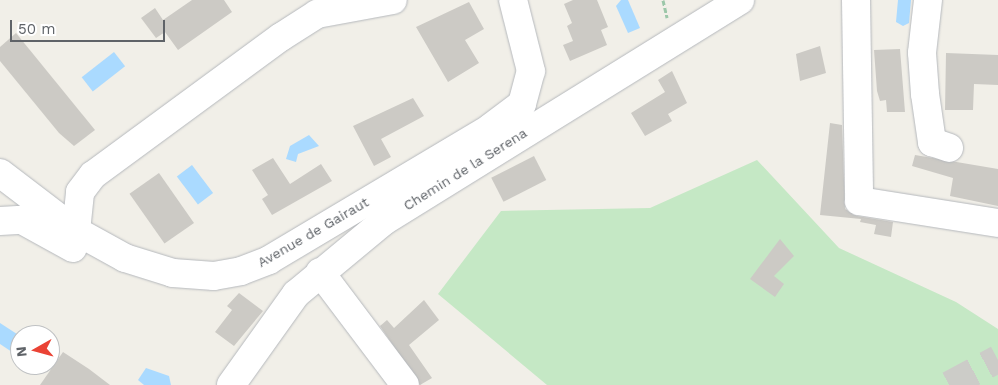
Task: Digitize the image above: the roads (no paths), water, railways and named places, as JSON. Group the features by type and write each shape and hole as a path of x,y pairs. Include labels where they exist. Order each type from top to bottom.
{"street":[{"path":"76,231 80,192 93,175 280,37 317,14 393,0"},
{"name":"Avenue de Gairaut","path":"0,173 76,231 125,258 151,266 214,276 269,260 490,128 522,104 531,71 513,0"},
{"name":"Chemin de la Serena","path":"231,385 285,308 320,272 384,221 740,0"},
{"path":"856,0 860,201 998,223"},
{"path":"928,0 922,53 925,94 932,142 949,148"},
{"path":"0,221 22,220 114,269 151,266"},
{"path":"320,272 405,385"}],"water":[{"path":"621,0 628,0 640,28 628,33 616,6"},
{"path":"898,0 911,0 909,23 903,26 896,22"},
{"path":"114,52 125,66 93,91 82,77"},
{"path":"309,135 319,146 298,154 296,162 286,159 290,146"},
{"path":"192,165 213,193 198,204 177,176"},
{"path":"0,323 10,330 10,351 0,344"},
{"path":"146,368 169,376 171,385 144,385 138,380"}],"tunnel":[{"path":"949,385 998,359"}]}
